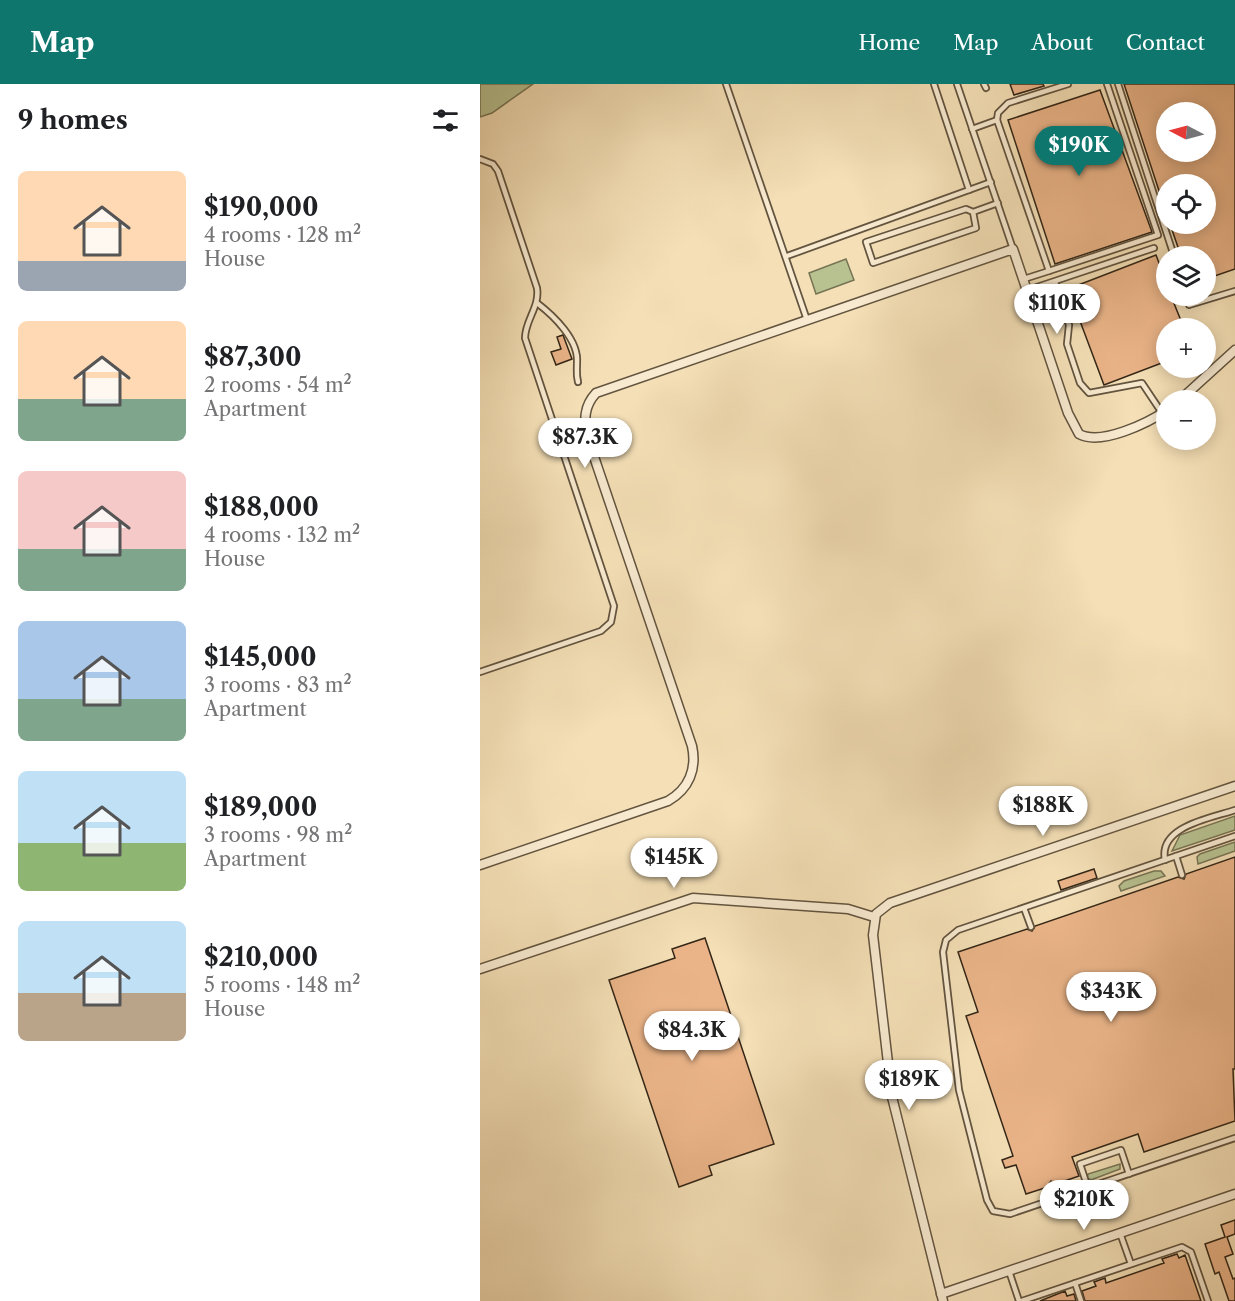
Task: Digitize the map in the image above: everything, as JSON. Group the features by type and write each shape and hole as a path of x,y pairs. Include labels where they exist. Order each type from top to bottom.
{"street":[{"path":"480,865 668,801 684,788 693,767 692,746 587,436 585,416 591,399 603,388 1014,249 1068,413 1080,434 1091,438 1108,435 1139,425 1156,416"},
{"path":"1191,390 1235,350"},
{"path":"1235,786 890,903 880,908 874,917 873,935 892,1097 942,1297 1009,1271 1235,1194"},
{"path":"480,969 693,898 848,909 874,917"}],"lane":[{"path":"726,84 807,320"},
{"path":"934,84 969,190"},
{"path":"957,84 1014,249"},
{"path":"1049,271 997,120 1001,108 1008,104 1068,84"},
{"path":"1024,279 1158,235 1107,84"},
{"path":"1118,84 1171,246"},
{"path":"972,129 997,120"},
{"path":"480,159 493,164 498,171 537,288 537,303 525,338 613,602 614,612 611,622 601,630 480,672"},
{"path":"786,256 991,182"},
{"path":"973,212 976,228 873,263 866,242 966,209 973,212 998,203"},
{"path":"1028,290 1154,248"},
{"path":"1055,282 1069,325 1067,344 1080,384 1089,393 1142,383 1156,401"},
{"path":"1216,297 1235,291"},
{"path":"537,303 567,333 577,361 575,370 578,382"},
{"path":"1165,860 1164,854 1169,842 1179,830 1235,810"},
{"path":"1235,836 952,933 946,940 943,952 959,1090 988,1203 995,1212 1006,1215 1235,1138"},
{"path":"1176,856 1182,875"},
{"path":"1024,908 1030,927"},
{"path":"1088,1188 1080,1164 1121,1150 1130,1174"},
{"path":"1052,1185 1057,1198"},
{"path":"1120,1233 1131,1264"},
{"path":"1009,1271 1021,1301 1186,1247 1191,1252 1208,1301"},
{"path":"1075,1283 1081,1301"}],"green space":[{"path":"480,84 533,84 492,113 480,117"},
{"path":"846,259 854,280 816,294 809,273"},
{"path":"1235,816 1235,830 1172,851 1180,835"},
{"path":"1235,842 1235,851 1198,864 1197,857 1200,854"},
{"path":"1154,871 1161,871 1165,876 1121,891 1119,886 1124,881"},
{"path":"1120,1164 1120,1169 1091,1180 1087,1178 1088,1174"}],"building":[{"path":"1010,84 1043,84 1044,86 1014,95"},
{"path":"1124,84 1235,84 1235,269 1216,276 1216,246 1178,246 1173,234 1216,234 1216,174 1156,174 1156,182"},
{"path":"1100,90 1152,232 1055,264 1008,120"},
{"path":"1156,255 1156,306 1175,306 1180,318 1156,318 1156,365 1104,385 1068,289"},
{"path":"563,335 572,359 556,365 551,352 561,349 557,337"},
{"path":"1235,857 1235,1069 1233,1069 1235,1121 1144,1152 1138,1134 1072,1157 1079,1176 1056,1184 1051,1181 1048,1187 1026,1194 1016,1165 1005,1168 1002,1160 1013,1156 966,1016 978,1012 958,952 1027,929 1032,931 1035,926 1178,877 1184,879 1186,874"},
{"path":"1094,869 1097,878 1061,890 1058,881"},
{"path":"705,938 774,1144 709,1166 712,1175 679,1187 609,980 675,958 672,949"},
{"path":"1235,1220 1235,1234 1227,1237 1233,1254 1225,1257 1233,1279 1235,1278 1235,1301 1229,1301 1219,1272 1215,1274 1205,1244 1225,1237 1221,1225"},
{"path":"1177,1254 1179,1258 1185,1255 1201,1301 1085,1301 1082,1291 1096,1286 1094,1282 1105,1278 1106,1283 1164,1263 1162,1259"},
{"path":"1065,1291 1067,1296 1074,1294 1076,1301 1040,1301"}]}
